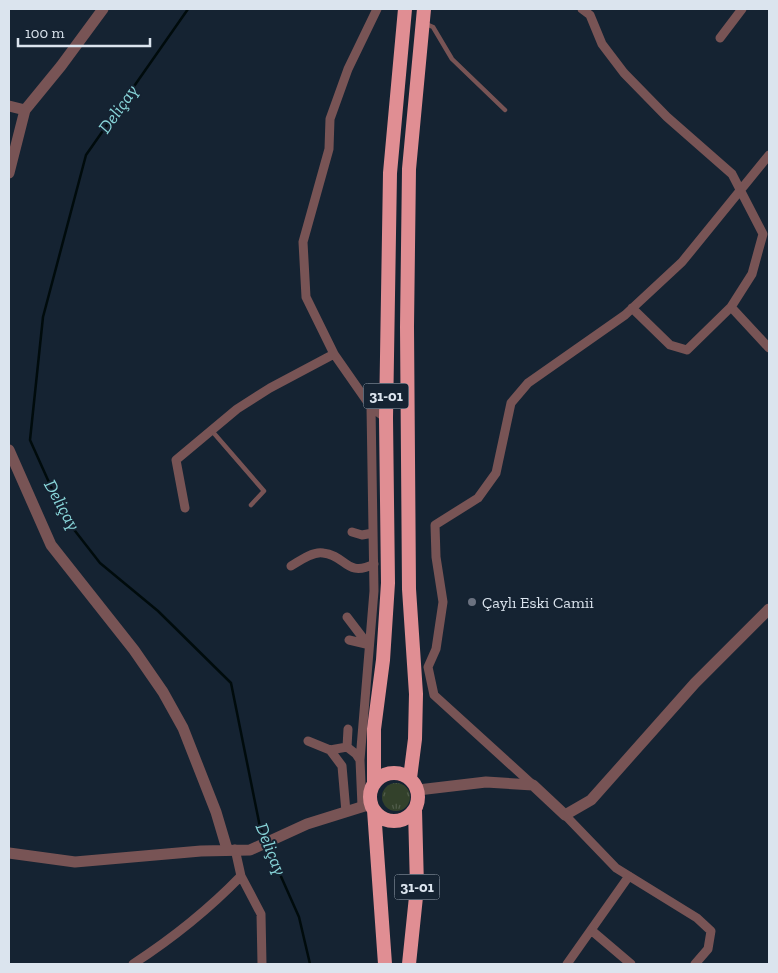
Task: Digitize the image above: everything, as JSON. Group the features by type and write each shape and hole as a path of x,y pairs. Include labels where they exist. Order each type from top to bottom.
{"highway":[{"name":"31-01","path":"374,784 374,729 383,660 388,583 386,418 390,173 405,9"},
{"name":"31-01","path":"414,784 416,694 409,589 407,327 409,169 423,16"},
{"path":"391,772 405,774 414,784 418,803 410,815 398,821 384,819 369,807 374,784 378,778 391,772"},
{"name":"31-01","path":"369,807 385,964"},
{"name":"31-01","path":"409,964 417,886 415,810"}],"street":[{"path":"9,174 25,110 61,66 103,9"},
{"path":"377,9 348,69 330,119 329,149 303,242 306,297 334,354 371,407 386,418"},
{"path":"582,9 590,15 602,44 624,73 667,117 732,174 766,232 752,274 731,306 687,350 670,345 632,308"},
{"path":"720,38 742,9"},
{"path":"9,106 25,110"},
{"path":"696,964 708,949 711,932 697,918 616,868 565,815 434,695 428,666 436,649 443,602 436,557 436,525 478,498 496,473 510,403 528,383 632,308 682,262 769,155"},
{"path":"731,306 769,348"},
{"path":"185,508 176,460 210,429 270,388 334,354"},
{"path":"9,853 75,862 231,849 250,850 291,831 346,812 369,807 360,760 374,564 371,407"},
{"path":"9,450 52,545 134,650 163,692 179,721 197,758 241,876 261,914 262,964"},
{"path":"352,532 362,535 373,533"},
{"path":"291,566 302,559 322,552 335,557 352,569 363,569 374,564"},
{"path":"565,815 591,800 695,683 769,609"},
{"path":"347,617 368,645"},
{"path":"349,640 368,645"},
{"path":"347,747 348,729"},
{"path":"308,741 330,750 342,766 346,812"},
{"path":"330,750 347,747 360,760"},
{"path":"414,784 486,782 533,785"},
{"path":"133,964 177,935 203,914 241,876"},
{"path":"567,964 629,876"},
{"path":"591,930 631,964"}],"lane":[{"path":"423,16 433,27 452,59 505,110"},
{"path":"210,429 264,491 251,505"}],"green space":[{"path":"396,783 406,787 410,797 406,807 396,811 386,807 382,797 386,787"}],"waterway":[{"name":"Deliçay","path":"188,9 86,155 43,317 30,440 65,518 100,563 158,611 231,683 260,827 265,840"},
{"name":"Deliçay","path":"267,845 299,917 310,964"}],"place":[{"name":"Çaylı Eski Camii","path":"472,602"}]}
